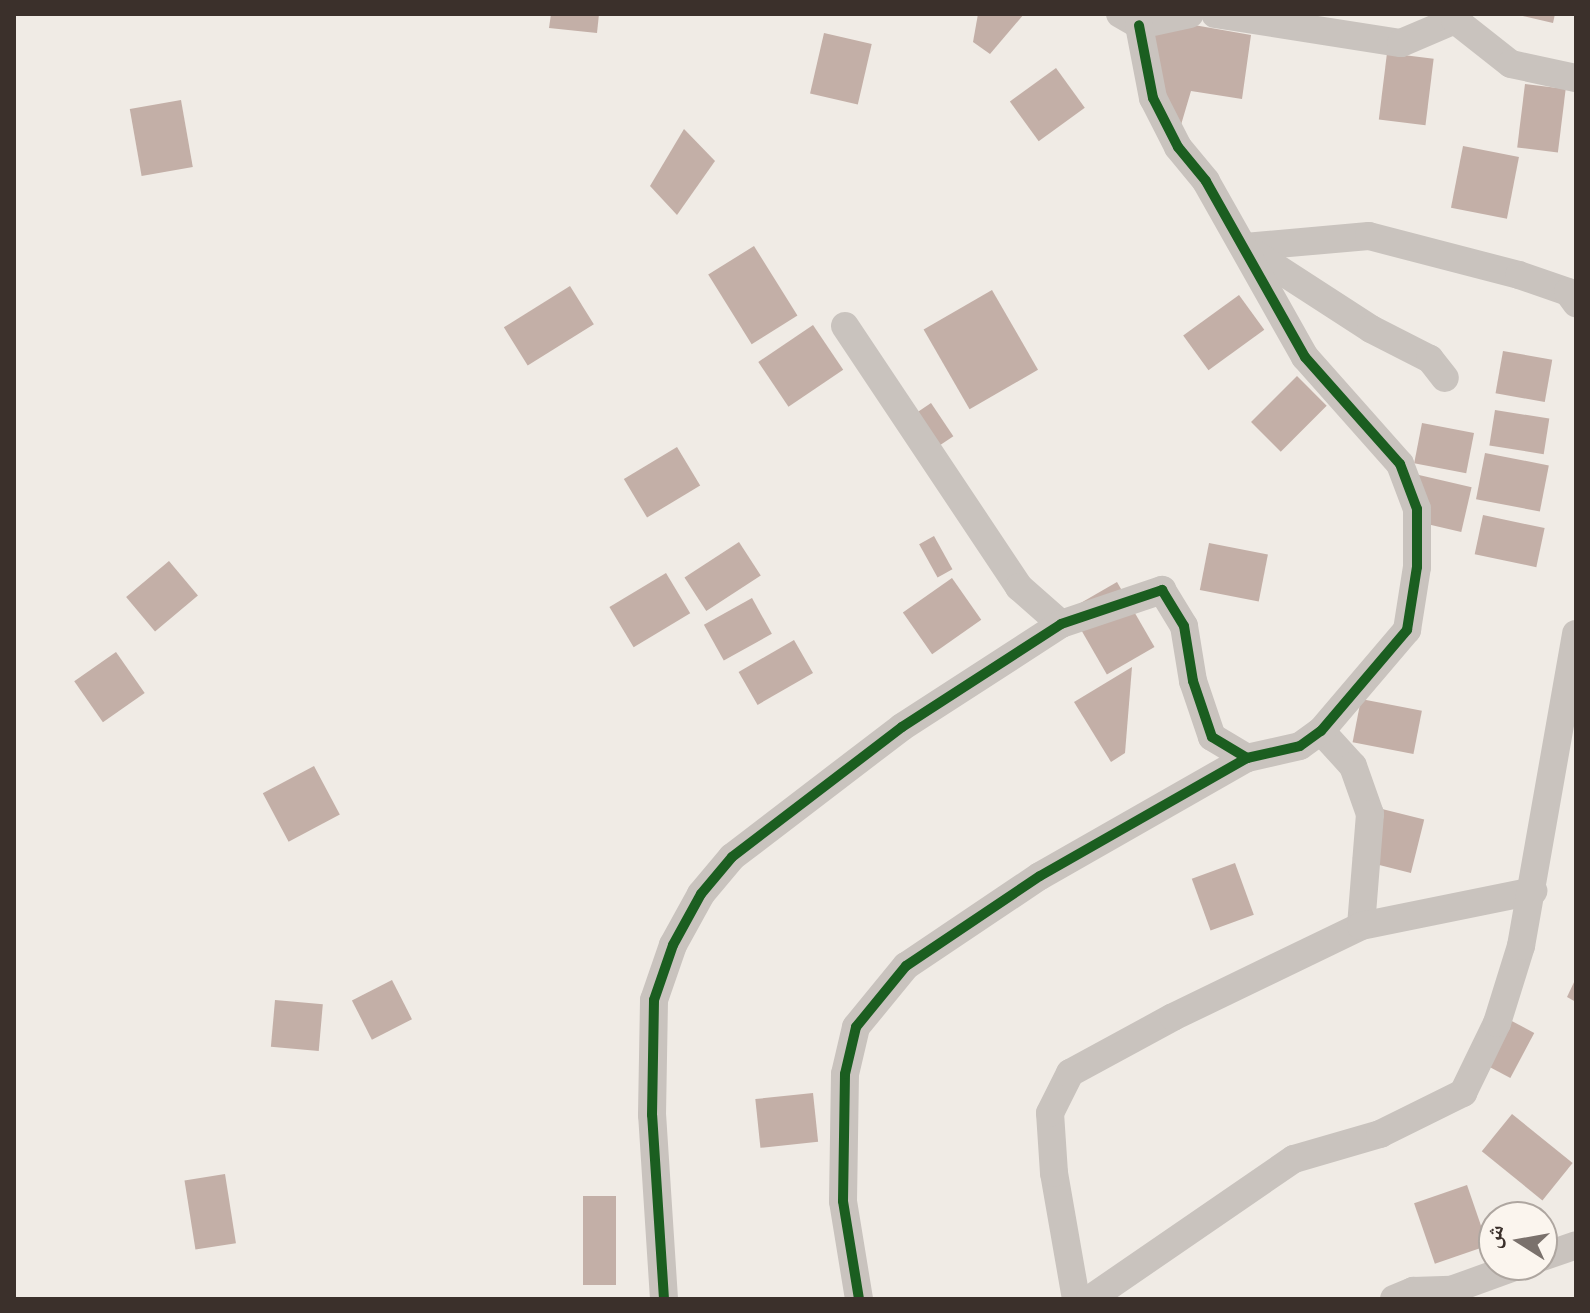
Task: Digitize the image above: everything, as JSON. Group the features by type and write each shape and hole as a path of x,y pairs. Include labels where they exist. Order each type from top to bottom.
{"street":[{"path":"859,1299 843,1201 845,1074 856,1027 906,966 1040,876 1247,758 1300,746 1321,731 1407,630 1417,567 1417,509 1400,464 1305,357 1245,247 1178,147 1153,98 1130,19 1190,14"},
{"path":"1215,14 1401,43 1455,17 1511,64 1576,78"},
{"path":"1245,247 1369,236 1519,275 1568,292 1576,303"},
{"path":"1245,247 1371,329 1430,359 1445,378"},
{"path":"845,326 1019,587 1061,624"},
{"path":"664,1299 652,1115 654,1000 673,945 701,894 732,857 773,820 902,727 1061,624 1162,590 1184,626 1193,681 1212,737 1247,758"},
{"path":"1090,1299 1294,1159 1380,1134 1463,1093 1497,1023 1533,891 1576,634"},
{"path":"1321,731 1353,766 1370,814 1361,926"},
{"path":"1076,1299 1054,1173 1050,1113 1070,1073 1173,1017 1361,926 1533,891"},
{"path":"1394,1299 1413,1291 1451,1290 1478,1280"}],"building":[{"path":"551,14 599,14 597,33 549,28"},
{"path":"978,14 1024,14 990,54 973,42"},
{"path":"1514,14 1555,14 1553,23"},
{"path":"1154,18 1251,35 1242,99 1191,91 1178,135 1144,74"},
{"path":"824,33 872,44 858,104 810,93"},
{"path":"1387,53 1434,59 1425,125 1379,120"},
{"path":"1056,68 1085,108 1039,141 1010,102"},
{"path":"1525,84 1566,89 1558,153 1517,148"},
{"path":"181,100 193,167 142,176 130,109"},
{"path":"684,129 715,161 677,215 650,186"},
{"path":"1463,146 1519,157 1507,219 1451,208"},
{"path":"754,246 797,316 752,344 708,275"},
{"path":"570,286 594,324 528,365 504,327"},
{"path":"992,290 1038,370 970,409 924,330"},
{"path":"1239,295 1264,330 1208,370 1183,336"},
{"path":"813,325 843,370 788,407 758,362"},
{"path":"1503,351 1552,360 1545,402 1496,393"},
{"path":"1297,376 1327,406 1281,452 1251,422"},
{"path":"931,403 953,436 926,455 904,421"},
{"path":"1495,410 1549,419 1544,454 1489,446"},
{"path":"1422,423 1474,433 1466,473 1414,463"},
{"path":"677,447 700,486 647,518 624,479"},
{"path":"1485,453 1549,465 1540,512 1476,499"},
{"path":"1419,475 1472,487 1461,532 1409,520"},
{"path":"1483,515 1545,528 1536,567 1475,554"},
{"path":"934,536 952,569 938,577 919,544"},
{"path":"739,542 761,576 706,611 684,577"},
{"path":"1209,543 1268,554 1259,602 1200,590"},
{"path":"169,561 198,595 155,631 126,597"},
{"path":"666,573 690,613 634,647 609,607"},
{"path":"952,578 981,620 932,654 903,612"},
{"path":"1117,582 1154,647 1107,674 1069,610"},
{"path":"752,598 772,634 724,661 704,625"},
{"path":"794,640 813,673 758,705 739,672"},
{"path":"116,652 145,693 103,722 74,681"},
{"path":"1132,667 1125,753 1111,762 1074,702"},
{"path":"1361,699 1422,711 1413,754 1353,742"},
{"path":"314,766 340,815 289,842 263,793"},
{"path":"1366,805 1424,820 1411,873 1353,858"},
{"path":"1235,863 1254,915 1211,930 1192,879"},
{"path":"1576,978 1576,1002 1567,997"},
{"path":"392,980 412,1019 372,1040 352,1000"},
{"path":"275,1000 323,1004 319,1051 271,1047"},
{"path":"1491,1010 1534,1033 1510,1078 1467,1055"},
{"path":"813,1093 818,1142 760,1148 755,1099"},
{"path":"1512,1114 1573,1163 1542,1200 1482,1151"},
{"path":"225,1174 236,1243 195,1250 185,1180"},
{"path":"1467,1185 1478,1217 1478,1249 1435,1264 1414,1203"},
{"path":"583,1196 616,1196 616,1285 583,1285"}],"cycle path":[{"path":"859,1299 843,1201 845,1074 856,1027 906,966 1040,876 1247,758 1300,746 1321,731 1407,630 1417,567 1417,509 1400,464 1305,357 1206,181 1178,147 1153,98 1139,25"},
{"path":"664,1299 652,1115 654,1000 673,945 701,894 732,857 902,727 1061,624 1162,590 1184,626 1193,681 1212,737 1247,758"}]}
